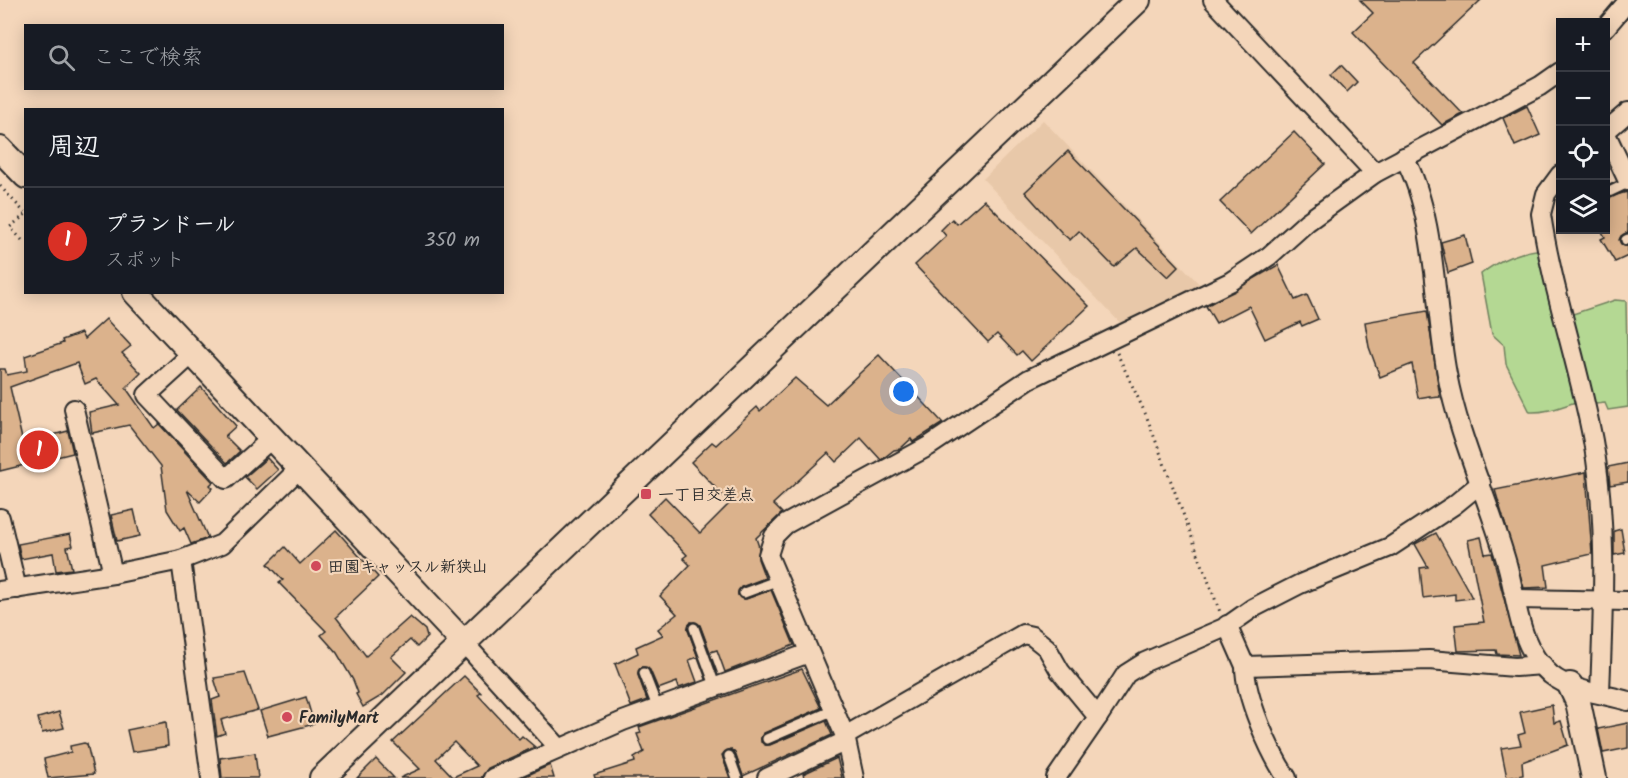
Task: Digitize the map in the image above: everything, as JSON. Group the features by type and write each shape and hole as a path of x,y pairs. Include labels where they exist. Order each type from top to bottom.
{"street":[{"path":"322,778 1138,0"},
{"path":"1213,0 1375,173"},
{"path":"1610,21 1628,1"},
{"path":"854,778 845,739 778,580 768,549 774,536 786,524 929,446 1029,379 1230,282 1269,256 1316,215 1375,173 1556,77"},
{"path":"1610,128 1628,112"},
{"path":"1610,143 1628,182"},
{"path":"0,149 24,174"},
{"path":"1404,157 1417,185 1430,249 1449,384 1456,416 1495,523 1516,598 1526,645 1551,675 1570,685 1628,701"},
{"path":"1556,180 1546,194 1541,214 1545,240 1593,444 1599,499 1603,600 1600,692"},
{"path":"137,294 560,748"},
{"path":"192,354 147,395 226,479 272,438"},
{"path":"74,409 113,574"},
{"path":"0,518 8,590 113,574 181,560 222,544 300,468"},
{"path":"1056,778 1126,674 1145,662 1227,626 1253,608 1300,584 1390,547 1454,505 1481,483"},
{"path":"181,560 211,778"},
{"path":"1516,598 1628,601"},
{"path":"1227,626 1245,666 1245,677 1265,736 1287,778"},
{"path":"767,778 845,739 1023,634 1032,636 1047,648 1060,671 1098,717"},
{"path":"493,778 560,748 658,709 809,653"},
{"path":"1245,666 1429,660 1515,667 1543,665"},
{"path":"1570,685 1578,702 1594,778"}],"lane":[{"path":"1610,191 1628,182"},
{"path":"744,593 778,580"},
{"path":"694,628 716,688"},
{"path":"644,673 658,709"},
{"path":"767,739 834,710"},
{"path":"729,756 737,778"}],"path":[{"path":"0,186 24,212"},
{"path":"22,240 10,227 24,216"},
{"path":"1110,338 1150,425 1227,626"}],"shaded area":[{"path":"1043,120 1204,289 1124,327 983,179"}],"green space":[{"path":"1542,249 1561,318 1615,300 1626,301 1628,407 1608,410 1605,403 1595,404 1588,399 1552,409 1530,412 1506,364 1504,345 1492,334 1481,274 1510,257"}],"building":[{"path":"1360,0 1481,0 1414,63 1463,114 1442,125 1353,32 1373,13"},
{"path":"1341,65 1357,82 1347,92 1331,75"},
{"path":"1527,106 1540,135 1515,146 1503,118"},
{"path":"1294,132 1325,164 1251,234 1220,202"},
{"path":"1068,151 1179,266 1168,277 1137,248 1114,267 1079,231 1070,240 1025,192"},
{"path":"1627,192 1628,232 1619,240 1622,245 1628,246 1628,256 1615,262 1601,239 1605,237 1603,234 1610,234 1610,197"},
{"path":"984,200 1089,306 1031,361 1022,351 1017,355 997,334 988,342 915,265 946,236 941,230 952,219 957,224"},
{"path":"1465,235 1472,264 1448,273 1441,242"},
{"path":"1278,265 1295,300 1307,295 1318,319 1302,326 1300,322 1265,339 1249,306 1216,323 1206,306"},
{"path":"1427,311 1440,397 1418,398 1412,364 1380,377 1369,347 1365,322"},
{"path":"106,319 131,346 122,353 141,373 126,388 154,428 159,424 213,482 210,485 213,488 200,502 187,490 208,538 191,544 184,528 180,531 167,510 161,466 129,425 92,433 89,412 119,405 96,379 85,384 77,363 10,387 23,443 68,431 73,453 0,471 0,369 5,369 7,375 27,371 25,356 63,343 62,340 81,333 84,339"},
{"path":"879,355 943,423 913,442 911,439 900,449 894,450 881,460 861,438 836,462 828,453 773,504 782,513 756,538 759,547 758,559 765,578 741,587 738,595 746,599 771,590 794,645 725,672 717,650 710,652 700,625 691,622 688,630 698,657 689,660 697,682 679,688 677,682 658,689 650,670 642,667 638,675 647,700 631,706 615,664 638,653 636,647 663,635 658,629 677,614 660,596 690,565 683,558 687,555 648,514 665,497 700,533 730,503 691,462 712,442 716,445 757,407 760,411 795,378 826,405"},
{"path":"201,387 236,426 225,436 240,451 227,463 177,410"},
{"path":"267,458 278,470 257,489 245,477"},
{"path":"1628,463 1628,482 1610,485 1608,467"},
{"path":"1586,472 1592,554 1545,565 1548,587 1524,588 1495,490"},
{"path":"134,510 140,536 117,541 111,515"},
{"path":"1621,529 1625,553 1614,555 1614,531"},
{"path":"336,530 378,577 336,617 366,656 410,617 425,630 427,637 417,647 410,640 391,657 406,672 383,695 363,707 356,694 358,693 353,680 337,653 321,635 326,631 279,583 283,580 268,564 285,547 300,564"},
{"path":"1436,533 1472,598 1455,600 1455,594 1423,598 1420,568 1428,567 1415,544"},
{"path":"70,534 73,546 67,547 72,569 56,571 53,553 21,559 18,544"},
{"path":"1481,537 1485,554 1492,553 1519,655 1497,654 1496,650 1458,651 1455,625 1484,622 1468,540"},
{"path":"802,669 821,708 764,733 761,742 770,745 826,721 832,735 743,776 735,753 730,749 722,755 730,778 595,778 594,775 635,762 634,758 644,752 637,734 641,733 639,727"},
{"path":"245,673 258,710 221,720 225,733 217,736 212,700 220,697 214,678"},
{"path":"464,676 481,693 478,695 519,739 522,736 535,747 488,768 481,778 400,778 420,769 393,742","holes":["454,742 477,766 453,777 436,759"]},
{"name":"FamilyMart","path":"306,697 314,724 268,736 260,711"},
{"path":"1552,705 1554,723 1561,721 1568,745 1522,762 1523,775 1507,778 1501,748 1521,745 1518,735 1525,733 1520,712"},
{"path":"59,712 64,728 42,733 38,718"},
{"path":"166,722 168,746 132,752 127,730"},
{"path":"1628,723 1628,748 1603,753 1598,729"},
{"path":"87,744 94,774 48,778 44,759 71,752 70,746"},
{"path":"255,753 258,778 222,778 220,758"},
{"path":"837,758 842,778 804,778 803,774"},
{"path":"376,759 394,778 357,778"},
{"path":"550,765 554,778 521,778"}],"place":[{"name":"プランドール","path":"39,450"},
{"name":"一丁目交差点","path":"646,494"},
{"name":"田園キャッスル新狭山","path":"316,566"},
{"name":"FamilyMart","path":"287,717"}]}
